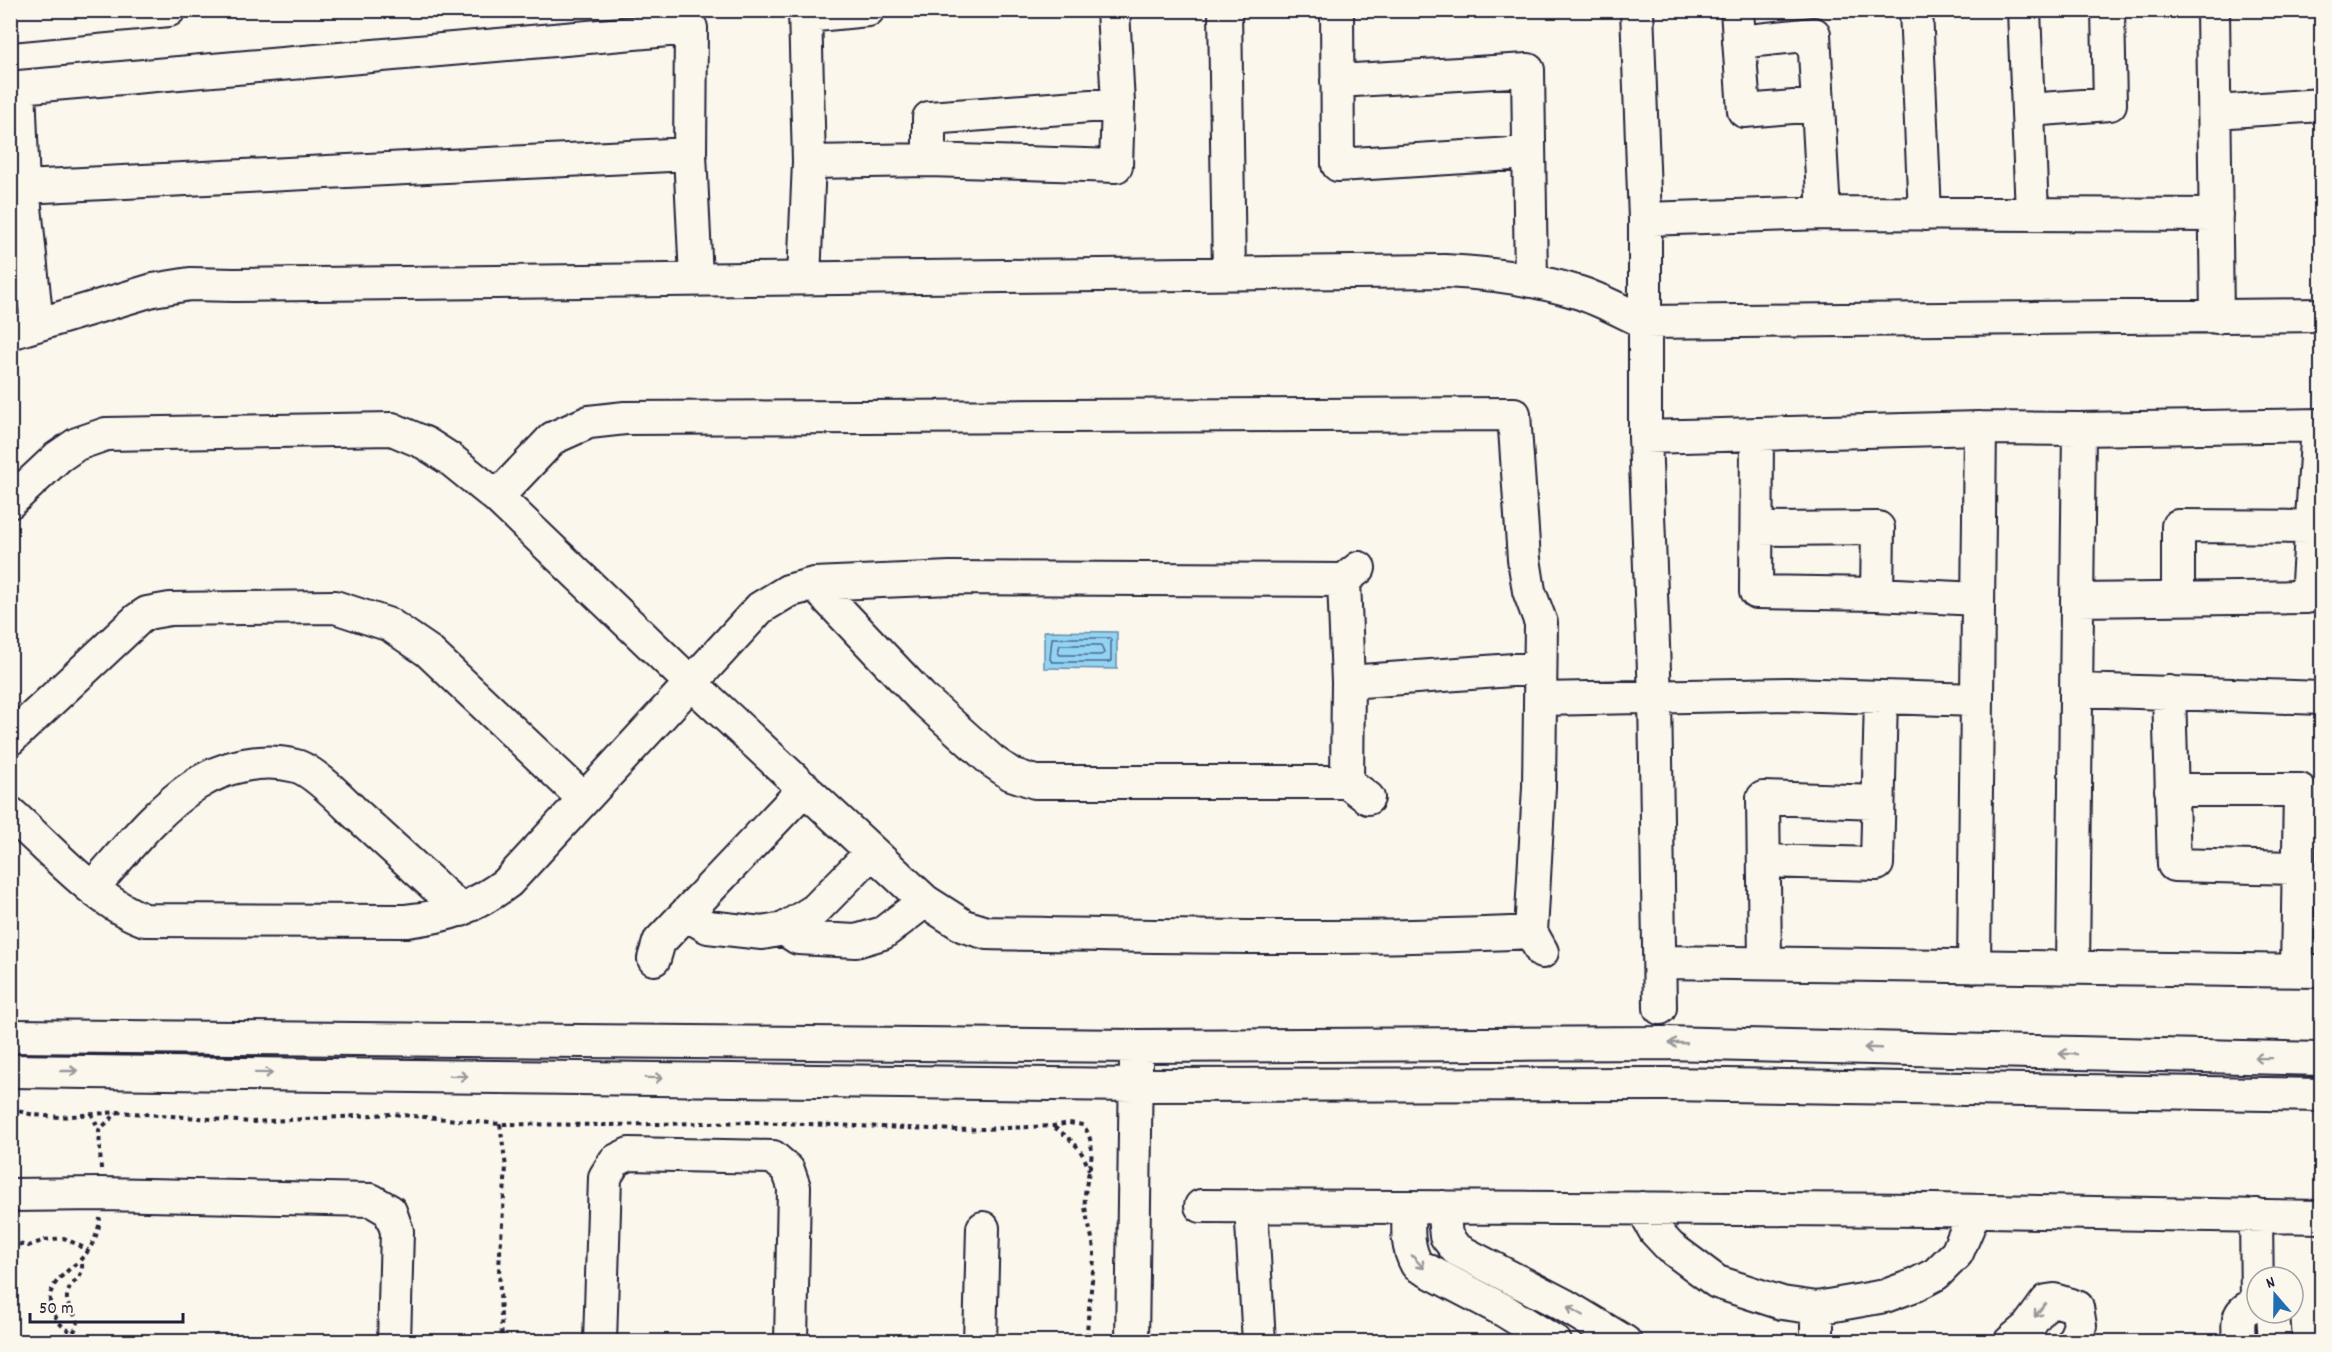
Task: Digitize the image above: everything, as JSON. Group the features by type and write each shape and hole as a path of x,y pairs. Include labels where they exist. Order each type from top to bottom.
{"street":[{"path":"10,25 169,10"},
{"path":"804,278 809,162 806,13 868,10"},
{"path":"809,162 929,160 1116,166 1118,104 1113,10"},
{"path":"1225,10 1229,273"},
{"path":"1337,10 1338,165 1528,153"},
{"path":"1637,10 1645,219 1645,437 1655,697 1660,1008"},
{"path":"1737,10 1744,111 1818,105"},
{"path":"1916,10 1925,214"},
{"path":"2024,10 2032,214"},
{"path":"2028,110 2110,104 2108,10"},
{"path":"2213,10 2217,317"},
{"path":"696,278 690,154 691,28 19,87 23,187 24,329 153,290 190,284 1445,271 1481,273 1531,281 1579,293 1645,322 2322,315"},
{"path":"1739,42 1814,34 1824,213"},
{"path":"1337,81 1528,70 1531,281"},
{"path":"929,160 929,118 1118,104"},
{"path":"2215,112 2322,105"},
{"path":"23,187 690,154"},
{"path":"1645,219 1824,213 2216,215"},
{"path":"12,496 58,457 78,444 106,434 392,429 424,442 450,459 497,497 690,682 925,901 964,926 987,933 1433,937 1537,942 1540,623 1529,591 1524,559 1514,414 625,418 589,422 554,438 497,497"},
{"path":"1645,437 1980,428 2079,429 2320,425 2307,597 2077,600"},
{"path":"1974,967 1980,428"},
{"path":"2073,968 2079,429"},
{"path":"1757,434 1756,592 1877,594 1978,599"},
{"path":"2178,598 2178,526 2312,527"},
{"path":"1757,529 1878,528 1877,594"},
{"path":"10,813 92,888 128,914 145,920 406,921 435,918 485,899 508,882 690,682 760,609 788,591 814,584 950,578 1351,574 1348,682 1357,790 1035,782 1011,774 992,761 921,697 814,584"},
{"path":"10,739 147,613 170,609 335,607 390,625 428,651 583,798"},
{"path":"1348,682 1539,668"},
{"path":"2077,690 2322,698"},
{"path":"2169,692 2174,866 2299,868"},
{"path":"1541,699 1788,694 1977,700"},
{"path":"1764,861 1877,864 1881,697"},
{"path":"92,888 167,807 196,784 223,771 248,763 274,762 299,766 328,787 461,910"},
{"path":"654,959 659,942 804,788"},
{"path":"1660,962 2309,970 2299,868 2300,790 2171,790"},
{"path":"1765,963 1762,798 1878,802"},
{"path":"686,914 708,927 762,933 784,929 815,910 872,852"},
{"path":"784,929 798,938 856,941 883,933 925,901"},
{"path":"10,1036 1136,1046 1665,1043 2322,1059"},
{"path":"1132,1341 1136,1046"},
{"path":"10,1071 1136,1085 1666,1084 2322,1095"},
{"path":"600,1341 605,1177 615,1161 629,1154 773,1157 788,1170 794,1187 791,1341"},
{"path":"10,1195 101,1194 371,1200 390,1211 397,1231 394,1341"},
{"path":"1202,1206 1975,1211 2322,1217"},
{"path":"1251,1206 1259,1341"},
{"path":"1409,1207 1408,1242 1410,1253 1417,1265 1503,1310 1555,1341"},
{"path":"1443,1207 1446,1236 1456,1249 1564,1305 1626,1341"},
{"path":"1642,1208 1655,1231 1670,1247 1717,1282 1782,1303 1817,1308 1885,1296 1936,1274 1957,1253 1975,1211"},
{"path":"2256,1215 2257,1265"},
{"path":"980,1341 983,1228"},
{"path":"2010,1341 2028,1327 2042,1305 2054,1300 2078,1307 2080,1326 2073,1341"},
{"path":"1817,1308 1817,1341"},
{"path":"2239,1341 2238,1321 2245,1308"},
{"path":"2274,1325 2275,1341"}],"path":[{"path":"10,1109 34,1115 59,1117 118,1112 252,1122 392,1114 500,1124 607,1125 755,1122 958,1130 1053,1126 1070,1123 1083,1125 1090,1135 1093,1152 1085,1196 1086,1219 1094,1251 1087,1341"},
{"path":"99,1130 118,1112"},
{"path":"84,1341 63,1328 57,1319 50,1300 50,1293 54,1284 81,1259 100,1230 99,1130 91,1113"},
{"path":"500,1124 506,1167 499,1267 502,1341"},
{"path":"1053,1126 1069,1138 1084,1154 1089,1171"},
{"path":"10,1242 28,1246 45,1240 64,1238 88,1250"},
{"path":"58,1341 74,1333 78,1324 75,1313 68,1303 68,1292 79,1278 83,1267 81,1259"},
{"path":"21,1341 26,1341"}],"water":[{"path":"1044,631 1117,632 1117,669 1044,668"}]}
